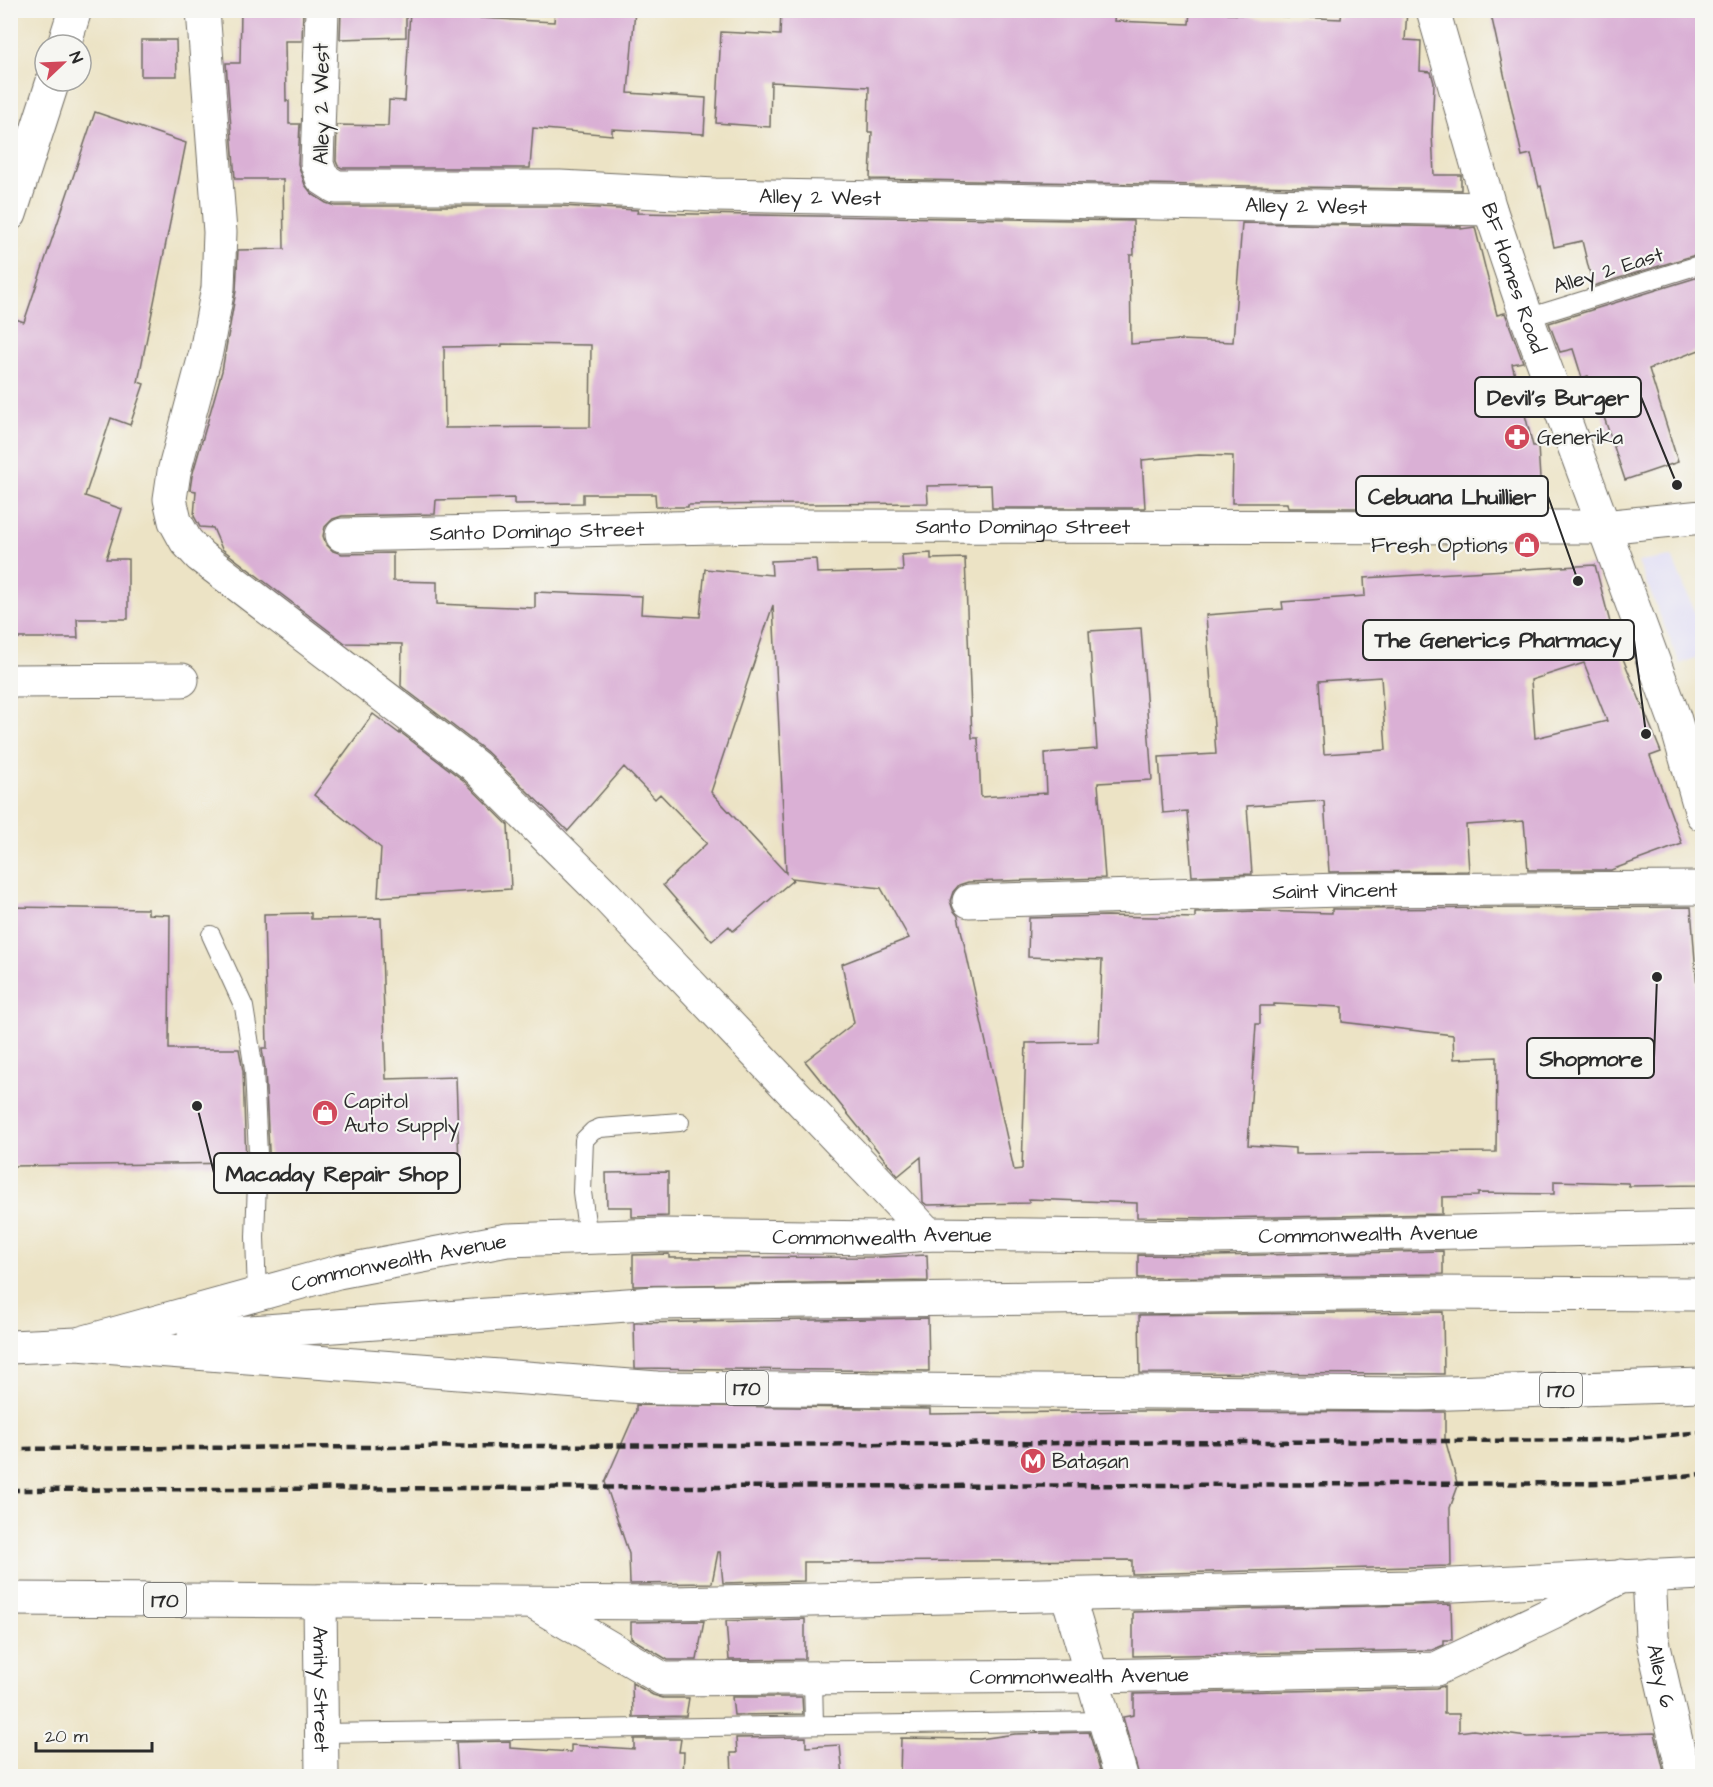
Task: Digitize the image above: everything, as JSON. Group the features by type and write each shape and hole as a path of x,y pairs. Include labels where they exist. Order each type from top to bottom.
{"street":[{"path":"68,33 75,10"},
{"path":"203,10 220,243 218,288 206,352 174,472 170,499 175,521 186,541 200,556 475,766 606,896 928,1234"},
{"name":"Alley 2 West","path":"322,10 317,164 322,178 336,187 560,187 715,195 1490,209"},
{"name":"BF Homes Road","path":"1433,10 1490,209 1527,318 1675,720 1702,814"},
{"path":"10,214 48,93"},
{"name":"Santo Domingo Street","path":"342,535 764,526 1603,527 1702,517"},
{"path":"10,681 182,680"},
{"name":"Saint Vincent","path":"969,901 1341,890 1702,888"},
{"name":"Commonwealth Avenue","path":"77,1344 338,1272 507,1240 661,1235 878,1238 928,1234 1215,1237 1702,1227"},
{"path":"77,1344 655,1303 1427,1293 1702,1294"},
{"name":"Commonwealth Avenue","path":"10,1347 77,1344 657,1388 1419,1394 1702,1385"},
{"name":"Commonwealth Avenue","path":"10,1599 672,1603 1411,1587 1702,1573"},
{"name":"Commonwealth Avenue","path":"534,1603 663,1679 1092,1676 1436,1669 1635,1575"},
{"name":"Alley 6","path":"1635,1575 1652,1637 1684,1776"},
{"path":"1068,1596 1121,1776"},
{"name":"Amity Street","path":"320,1601 322,1776"}],"lane":[{"name":"Alley 2 East","path":"1527,318 1702,264"},
{"path":"211,935 244,1007 254,1070 258,1154 255,1237 257,1294"},
{"path":"588,1238 582,1192 584,1140 600,1128 680,1122"},
{"path":"813,1678 814,1725"},
{"path":"322,1733 1104,1721"}],"shaded area":[{"path":"1672,557 1702,630 1702,655 1680,664 1638,562"}],"building":[{"path":"241,10 303,10 302,41 285,41 286,101 289,101 289,124 300,124 298,164 305,185 312,194 335,206 560,206 638,210 637,213 1133,221 1134,255 1130,255 1131,344 1179,340 1233,342 1242,223 1461,227 1461,229 1475,227 1497,315 1505,313 1523,362 1512,364 1533,446 1538,446 1541,495 1515,508 1288,508 1287,503 1232,503 1233,456 1199,455 1142,460 1145,508 992,508 991,485 927,486 928,503 656,507 655,494 583,494 583,503 514,504 514,498 436,500 435,514 342,516 333,519 325,527 323,536 326,544 333,551 342,554 393,553 393,581 437,582 437,604 535,608 535,592 642,596 641,614 700,617 705,569 772,575 771,561 816,559 817,573 903,571 902,555 931,553 931,559 965,558 972,738 978,738 981,797 1047,793 1045,753 1097,749 1089,631 1141,628 1152,780 1098,783 1105,878 968,882 959,885 950,901 958,916 1014,1170 1022,1169 1026,1043 1099,1042 1102,960 1028,957 1029,918 1107,916 1195,918 1195,913 1257,911 1332,913 1332,909 1691,907 1702,1054 1702,1185 1629,1186 1628,1183 1554,1181 1554,1194 1478,1193 1478,1196 1442,1197 1442,1214 1137,1217 1137,1203 1029,1199 1029,1203 927,1205 923,1202 921,1157 898,1176 805,1061 854,1023 842,964 909,938 881,888 791,878 793,880 733,931 729,926 712,941 663,885 707,843 660,794 655,799 624,767 568,831 486,751 401,686 402,644 345,643 222,549 213,528 200,527 194,516 196,491 190,490 222,371 236,291 238,250 284,249 283,179 235,179 226,63 240,63","holes":["502,344 591,345 590,427 445,428 444,347 502,346","773,605 786,873 711,792","1274,1004 1342,1007 1342,1022 1453,1035 1454,1059 1497,1057 1496,1152 1295,1154 1295,1148 1248,1145 1256,1024 1260,1024 1260,1006 1274,1006"]},
{"path":"341,10 406,10 406,37 340,39"},
{"path":"410,10 481,10 480,18 554,22 555,10 635,10 628,93 706,98 704,134 612,129 612,135 533,128 530,168 342,168 336,161 337,125 388,126 389,100 405,101"},
{"path":"781,10 1115,10 1114,21 1189,24 1190,10 1228,10 1228,14 1341,19 1342,10 1407,10 1405,40 1421,41 1420,71 1431,72 1434,83 1432,134 1434,175 1461,175 1461,190 870,179 872,132 868,132 869,87 771,82 770,127 716,123 721,32 780,35"},
{"path":"1490,10 1702,10 1702,253 1593,286 1582,241 1554,247 1541,186 1539,187 1531,154 1522,156"},
{"path":"141,40 176,40 177,76 141,76"},
{"path":"95,112 186,143 138,382 144,384 130,425 111,418 85,496 122,509 106,559 128,559 128,619 77,619 78,638 10,638 10,317 24,322"},
{"path":"1702,276 1702,349 1649,369 1678,462 1625,480 1588,376 1582,378 1573,349 1560,352 1549,323"},
{"path":"1595,565 1613,634 1661,752 1650,756 1682,844 1611,870 1528,870 1524,821 1466,825 1469,871 1329,872 1324,801 1247,806 1252,874 1192,876 1187,811 1163,813 1159,757 1216,754 1206,615 1283,609 1282,602 1365,596 1364,578","holes":["1584,663 1607,721 1535,738 1531,680","1381,677 1386,750 1324,754 1319,681"]},
{"path":"373,714 463,780 508,825 511,889 378,897 381,848 314,795"},
{"path":"10,907 148,909 148,914 170,915 169,1049 239,1049 243,1071 246,1163 10,1166"},
{"path":"311,913 311,919 381,918 386,1079 456,1077 459,1164 270,1170 262,1048 267,1048 264,914"},
{"path":"668,1172 668,1216 632,1217 632,1207 607,1207 606,1173"},
{"path":"1443,1251 1443,1274 1138,1278 1138,1255 1215,1256"},
{"path":"669,1254 669,1258 927,1255 928,1281 633,1286 633,1255"},
{"path":"1443,1312 1444,1374 1140,1373 1139,1315"},
{"path":"928,1318 929,1371 635,1368 634,1323"},
{"path":"636,1405 930,1409 930,1414 1140,1411 1445,1412 1445,1439 1458,1486 1450,1508 1451,1566 1132,1574 1132,1560 804,1562 804,1581 723,1583 720,1552 718,1552 712,1583 630,1584 629,1554 605,1482 636,1411"},
{"path":"1451,1604 1452,1640 1444,1640 1444,1645 1432,1650 1133,1656 1133,1612"},
{"path":"805,1619 805,1659 729,1660 726,1621"},
{"path":"704,1621 697,1660 668,1660 631,1638 631,1622"},
{"path":"632,1683 663,1698 689,1698 686,1716 633,1717"},
{"path":"1444,1686 1444,1714 1459,1714 1459,1732 1473,1730 1527,1737 1655,1733 1665,1776 1139,1776 1123,1717 1134,1715 1134,1694"},
{"path":"732,1697 802,1697 803,1714 734,1715"},
{"path":"1089,1732 1102,1776 900,1776 901,1738 980,1739 1015,1734"},
{"path":"806,1737 806,1747 840,1745 843,1776 732,1776 731,1753 737,1753 736,1738"},
{"path":"634,1739 681,1739 679,1752 684,1752 683,1776 575,1774 575,1776 458,1776 456,1742 510,1741 510,1748 571,1752 571,1745 634,1749"}],"railway":[{"path":"10,1449 1616,1440 1702,1432"},
{"path":"10,1490 1619,1483 1702,1474"}],"place":[{"name":"Generika","path":"1517,437"},
{"name":"Devil's Burger","path":"1677,485"},
{"name":"Fresh Options","path":"1527,545"},
{"name":"Cebuana Lhuillier","path":"1578,581"},
{"name":"The Generics Pharmacy","path":"1646,734"},
{"name":"Shopmore","path":"1657,977"},
{"name":"Macaday Repair Shop","path":"197,1106"},
{"name":"Capitol Auto Supply","path":"325,1113"},
{"name":"Batasan","path":"1033,1461"}]}
